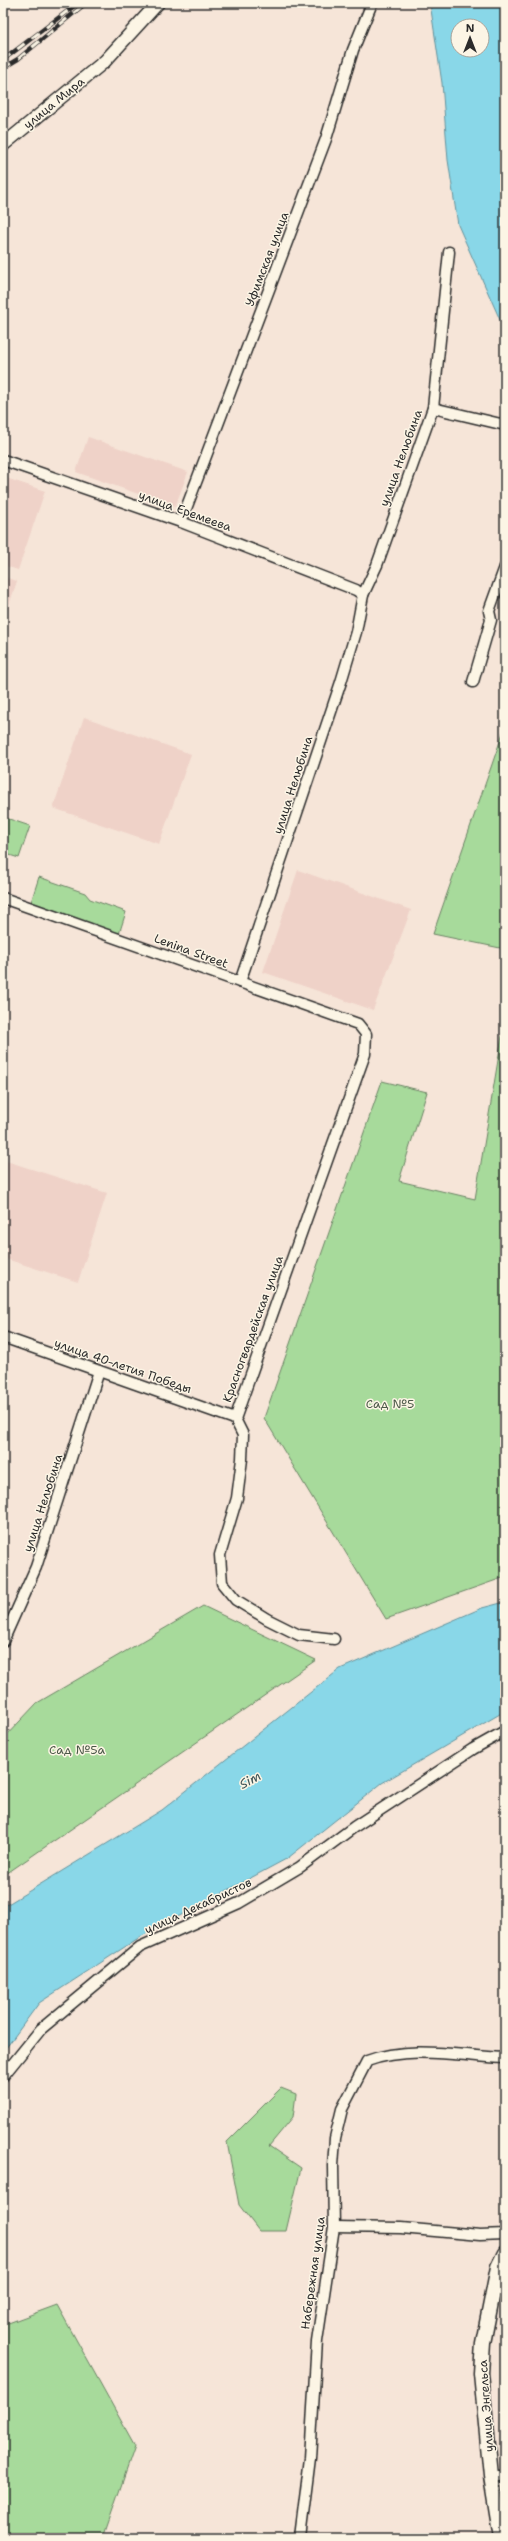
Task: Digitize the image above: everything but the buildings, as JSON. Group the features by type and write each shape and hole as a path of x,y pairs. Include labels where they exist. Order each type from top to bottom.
{"main road":[{"name":"улица Энгельса","path":"501,2538 498,2476 481,2373 483,2343 498,2266 505,2253"}],"street":[{"name":"улица Мира","path":"3,145 106,61 158,3"},
{"name":"Уфимская улица","path":"181,522 326,139 353,50 372,3"},
{"name":"улица Нелюбина","path":"240,982 356,632 359,592 376,565 433,408 449,252"},
{"path":"433,408 505,425"},
{"name":"улица Еремеева","path":"3,460 181,522 359,592"},
{"path":"473,682 491,620 489,611 505,567"},
{"name":"Lenina Street","path":"3,898 358,1024 366,1034"},
{"name":"Красногвардейская улица","path":"334,1639 299,1635 267,1620 236,1600 222,1583 220,1556 237,1498 242,1459 243,1435 234,1419 365,1054 366,1034"},
{"name":"улица 40-летия Победы","path":"3,1337 234,1419"},
{"name":"улица Нелюбина","path":"3,1640 36,1567 99,1371"},
{"name":"улица Декабристов","path":"3,2076 41,2029 140,1947 239,1903 294,1871 354,1828 473,1749 505,1731"},
{"name":"Набережная улица","path":"300,2538 310,2458 317,2341 334,2227 335,2138 342,2109 367,2061 383,2055 408,2054 505,2058"},
{"path":"334,2227 401,2228 480,2235 505,2234"}],"shaded area":[{"path":"88,437 188,472 175,507 76,472"},
{"path":"3,477 45,491 18,570 3,565"},
{"path":"3,577 17,581 3,623"},
{"path":"84,717 191,754 159,844 53,808"},
{"path":"298,870 411,910 373,1010 263,972"},
{"path":"3,1160 107,1193 78,1282 3,1258"}],"green space":[{"path":"505,727 505,949 433,934"},
{"path":"3,817 30,826 19,858 3,853"},
{"path":"39,877 85,893 90,899 126,912 119,934 31,902"},
{"name":"Сад №5","path":"505,1018 505,1577 386,1619 264,1418 382,1081 427,1092 399,1181 475,1199"},
{"name":"Сад №5а","path":"203,1606 316,1660 3,1876 3,1739 37,1703"},
{"path":"281,2088 296,2094 293,2117 269,2146 301,2168 286,2231 259,2231 239,2205 227,2142"},
{"path":"57,2305 135,2446 103,2538 3,2538 3,2325"}],"water":[{"path":"430,3 505,3 505,331 458,225 448,160 442,83"},
{"name":"Sim","path":"505,1602 505,1711 382,1783 288,1858 140,1937 39,2003 3,2052 3,1907 162,1810 340,1669 482,1608"}],"railway":[{"path":"3,60 78,3"},
{"path":"3,68 18,59 86,3"}]}
